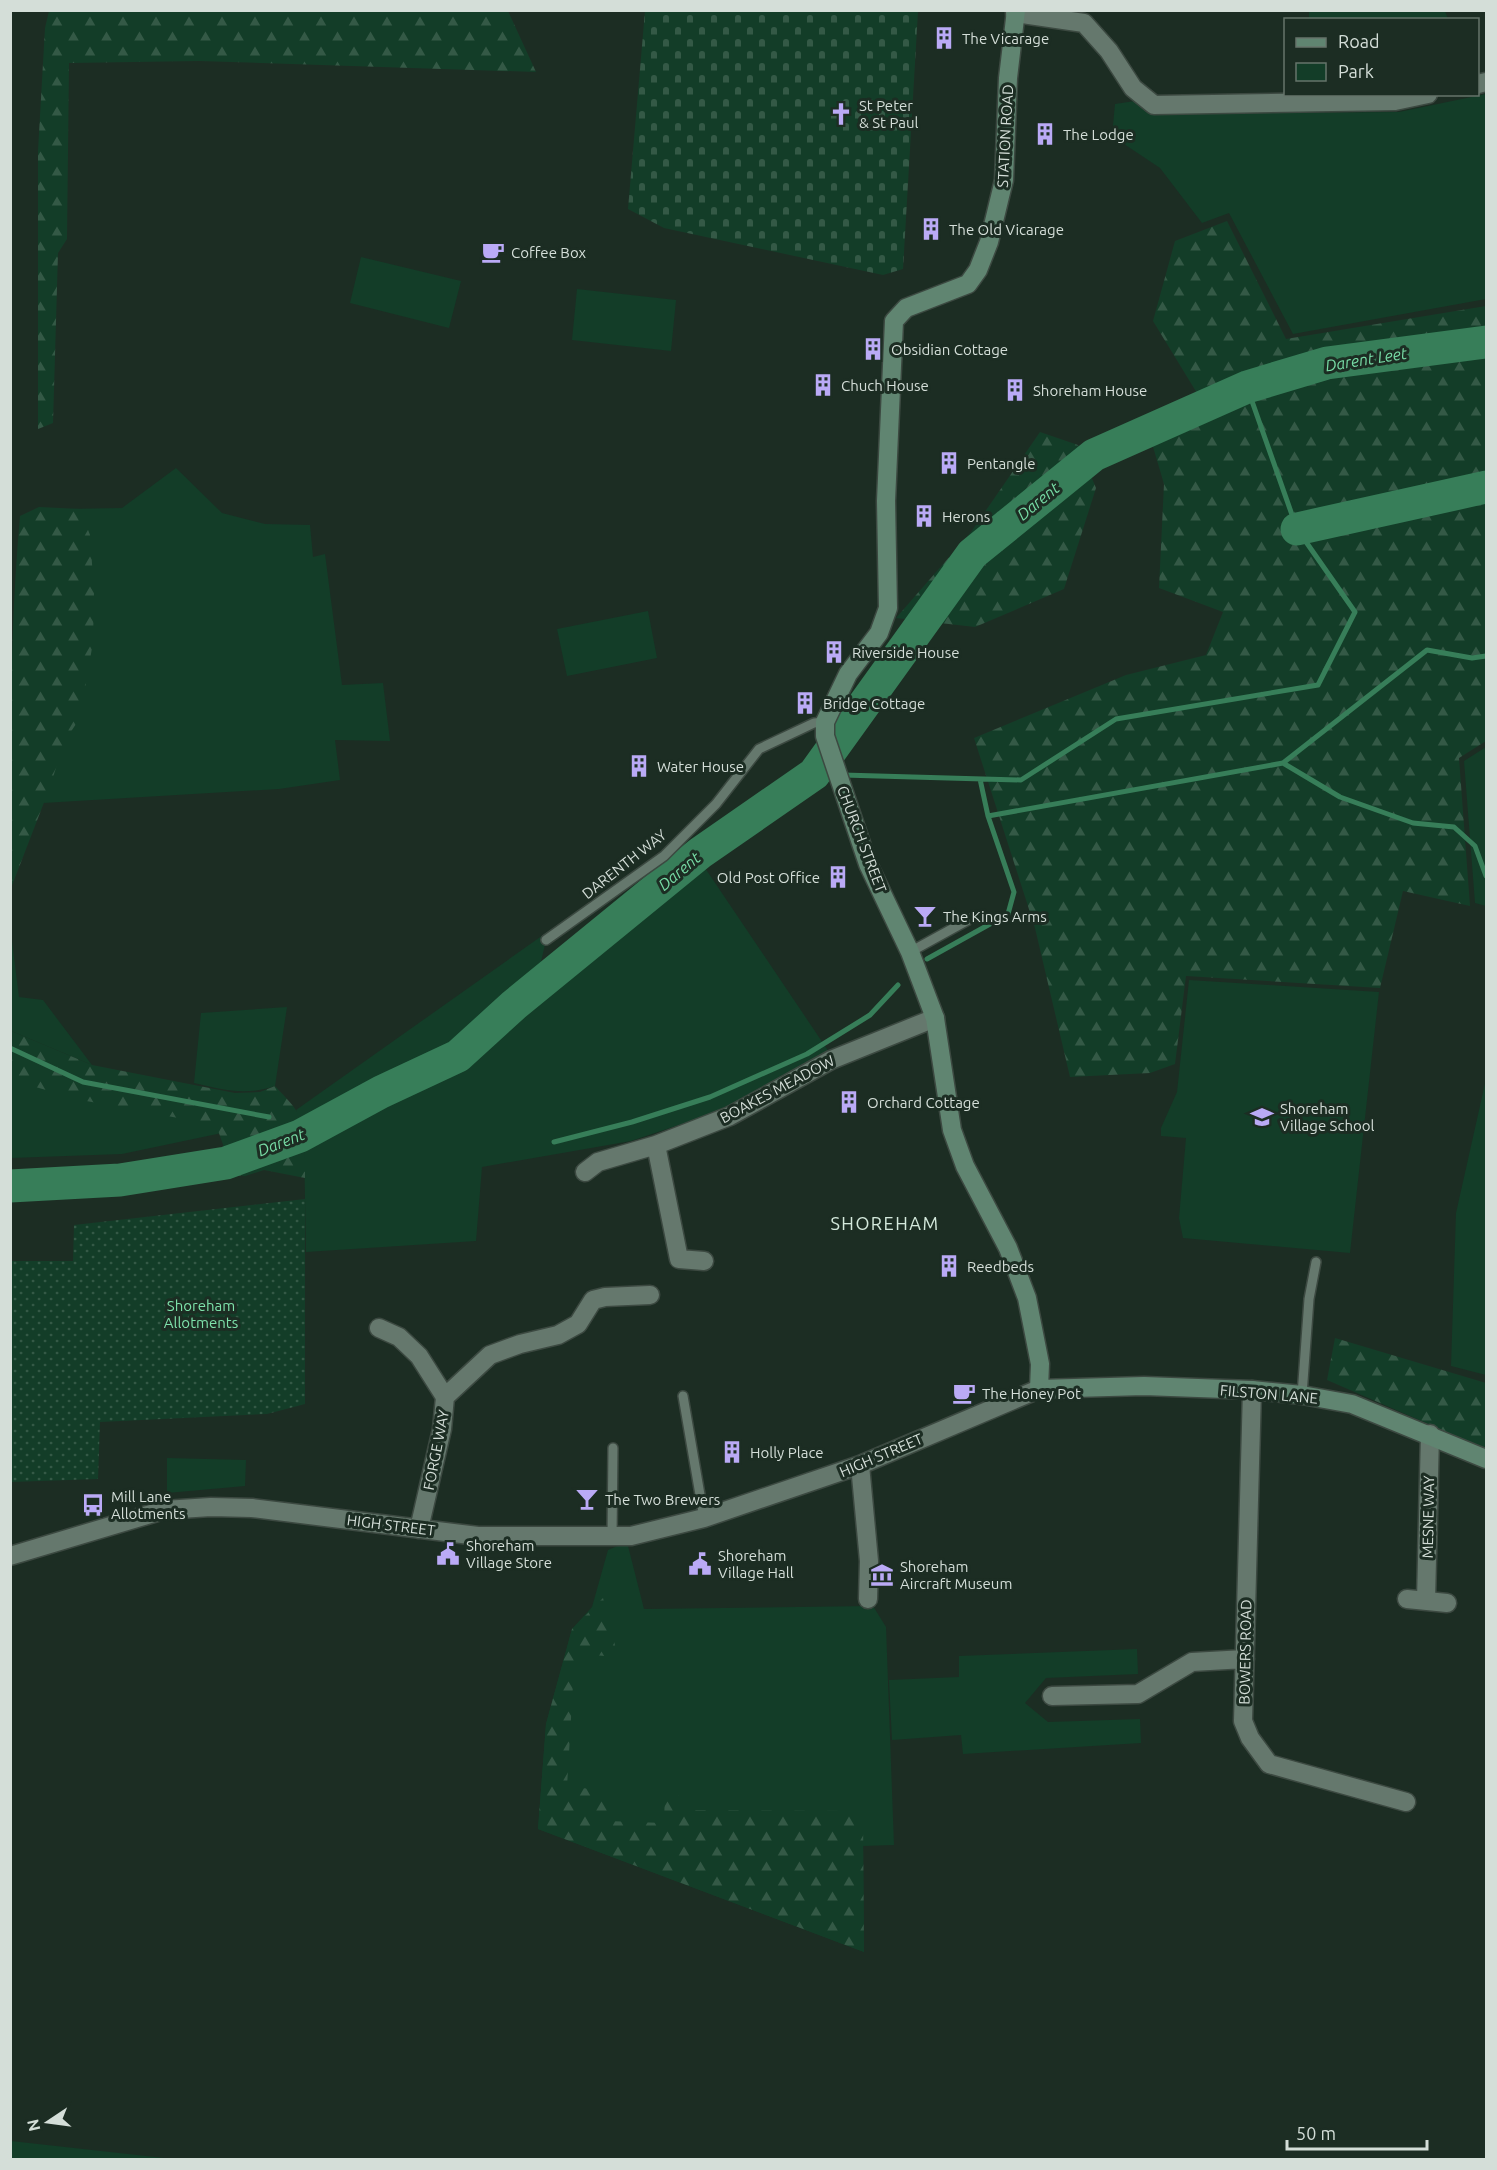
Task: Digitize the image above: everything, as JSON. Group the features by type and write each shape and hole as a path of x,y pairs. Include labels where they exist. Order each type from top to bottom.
{"street":[{"path":"1015,12 1084,23 1109,51 1133,88 1154,105 1395,101 1419,96"},
{"name":"STATION ROAD","path":"825,729 848,674 879,633 888,608 886,501 893,329 900,312 962,287 973,278 994,227 1004,180 1008,78 1015,12"},
{"name":"CHURCH STREET","path":"825,729 845,798 868,864 910,952 935,1018 952,1130 964,1166 1008,1248 1027,1298 1040,1364 1039,1389"},
{"name":"BOAKES MEADOW","path":"585,1172 598,1162 656,1145 730,1116 831,1060 935,1018"},
{"path":"656,1145 679,1259 704,1261"},
{"path":"445,1397 490,1355 520,1344 558,1335 578,1324 594,1300 605,1297 650,1295"},
{"name":"FORGE WAY","path":"379,1328 399,1337 419,1356 445,1397 442,1430 419,1529"},
{"name":"FILSTON LANE","path":"1039,1389 1103,1386 1252,1390 1302,1395 1352,1404 1430,1434 1486,1459"},
{"name":"HIGH STREET","path":"10,1556 164,1510 211,1507 252,1508 478,1536 631,1536 704,1518 860,1466 1039,1389"},
{"name":"BOWERS ROAD","path":"1252,1390 1243,1721 1250,1738 1269,1764 1406,1802"},
{"name":"MESNE WAY","path":"1426,1601 1430,1434"},
{"path":"860,1466 869,1561 868,1599"},
{"path":"1407,1599 1447,1603"},
{"path":"1052,1696 1138,1694 1192,1662 1245,1659"}],"lane":[{"name":"DARENTH WAY","path":"546,940 664,856 716,804 759,749 814,723 825,729"},
{"path":"910,952 970,919"},
{"path":"1302,1395 1308,1310 1316,1262"},
{"path":"683,1396 704,1518"},
{"path":"612,1537 614,1448"}],"green space":[{"path":"49,11 508,11 536,72 199,61 69,63 67,239 58,253 53,423 38,429 38,151 45,28"},
{"path":"645,11 918,11 903,269 883,275 664,228 628,209"},
{"path":"1309,11 1445,11 1448,18 1309,18"},
{"path":"1486,94 1486,299 1293,334 1229,213 1202,223 1160,168 1112,136 1115,104 1135,101 1152,114 1399,112"},
{"path":"1227,221 1286,339 1486,306 1486,741 1459,758 1470,906 1403,891 1380,988 1186,976 1175,1064 1150,1073 1070,1077 1035,928 974,738 1126,675 1206,655 1223,612 1159,588 1164,484 1146,423 1200,398 1153,321 1175,241"},
{"path":"361,257 461,281 449,328 350,303"},
{"path":"577,289 676,300 671,351 572,340"},
{"path":"1040,432 1078,445 1096,488 1064,589 975,627 896,618 971,532"},
{"path":"176,468 222,513 265,524 310,525 313,557 325,554 342,685 383,683 390,741 335,740 340,780 279,789 43,803 69,555 65,509 122,508"},
{"path":"39,507 80,509 90,535 94,592 93,642 80,718 64,742 50,787 11,888 11,702 16,562 20,516"},
{"path":"648,611 657,658 567,676 557,629"},
{"path":"1486,747 1486,906 1475,903 1464,761"},
{"path":"703,865 829,1052 727,1109 631,1141 482,1167 476,1241 306,1252 304,1144 381,1101 464,1063 521,1013"},
{"path":"10,925 19,997 43,1000 92,1065 11,1031"},
{"path":"553,928 546,940 538,975 451,1051 325,1113 299,1120 296,1110"},
{"name":"Shoreham Village School","path":"1189,980 1379,992 1350,1253 1183,1238 1179,1218 1186,1138 1161,1136 1161,1128 1177,1092"},
{"path":"287,1007 275,1086 244,1091 225,1090 194,1083 201,1013"},
{"path":"11,1031 92,1065 235,1093 260,1092 275,1086 292,1105 300,1120 304,1145 305,1178 264,1170 245,1176 234,1175 216,1125 81,1100 11,1080"},
{"path":"10,1066 241,1129 122,1154 11,1158"},
{"path":"1486,1079 1486,1375 1451,1366 1456,1213"},
{"name":"Shoreham Allotments","path":"305,1199 305,1404 267,1414 100,1422 98,1479 11,1482 11,1237 12,1261 73,1261 74,1225"},
{"path":"1335,1338 1486,1383 1486,1449 1327,1380"},
{"path":"167,1458 246,1460 245,1486 167,1493"},
{"path":"627,1542 644,1609 873,1606 886,1627 894,1845 863,1846 864,1952 538,1829 546,1724 572,1629 592,1607 608,1550"},
{"path":"603,1598 618,1657 580,1654 574,1667 567,1787 607,1790 607,1821 664,1823 665,1792 677,1793 689,1810 863,1811 864,1952 538,1829 546,1724 572,1629"},
{"path":"1137,1649 1138,1674 1046,1678 1025,1703 1048,1722 1140,1719 1141,1743 963,1754 961,1735 892,1740 889,1680 959,1677 959,1656"},
{"path":"11,2141 173,2159 11,2159"}],"waterway":[{"name":"Darent","path":"10,1186 120,1180 226,1163 300,1136 381,1092 458,1056 514,1005 700,853 814,774 972,554 1094,455 1247,387 1327,363 1486,342"},
{"path":"843,775 1021,780 1116,719 1318,685 1355,612 1297,529 1247,387"},
{"name":"Darent","path":"1297,529 1486,487"},
{"path":"988,816 1283,763 1427,650 1472,658 1486,656"},
{"path":"1283,763 1340,797 1413,823 1454,827 1475,846 1486,876"},
{"path":"814,774 834,775"},
{"path":"927,959 1008,914 1014,892 988,816 980,779"},
{"path":"554,1142 632,1122 710,1097 807,1054 870,1015 898,985"},
{"path":"10,1048 83,1082 269,1117"}],"place":[{"name":"The Vicarage","path":"944,38"},
{"name":"St Peter & St Paul","path":"841,114"},
{"name":"The Lodge","path":"1045,134"},
{"name":"The Old Vicarage","path":"931,229"},
{"name":"Coffee Box","path":"493,252"},
{"name":"Obsidian Cottage","path":"873,349"},
{"name":"Chuch House","path":"823,385"},
{"name":"Shoreham House","path":"1015,390"},
{"name":"Pentangle","path":"949,463"},
{"name":"Herons","path":"924,516"},
{"name":"Riverside House","path":"834,652"},
{"name":"Bridge Cottage","path":"805,703"},
{"name":"Water House","path":"639,766"},
{"name":"Old Post Office","path":"838,877"},
{"name":"The Kings Arms","path":"925,916"},
{"name":"Orchard Cottage","path":"849,1102"},
{"name":"Shoreham Village School","path":"1262,1117"},
{"name":"Reedbeds","path":"949,1266"},
{"name":"The Honey Pot","path":"964,1393"},
{"name":"Holly Place","path":"732,1452"},
{"name":"The Two Brewers","path":"587,1499"},
{"name":"Mill Lane Allotments","path":"93,1505"},
{"name":"Shoreham Village Store","path":"448,1554"},
{"name":"Shoreham Village Hall","path":"700,1564"},
{"name":"Shoreham Aircraft Museum","path":"882,1575"}],"district":[{"name":"SHOREHAM","path":"885,1223"}],"water label":[{"name":"Darent Leet","path":"1366,359"}]}
